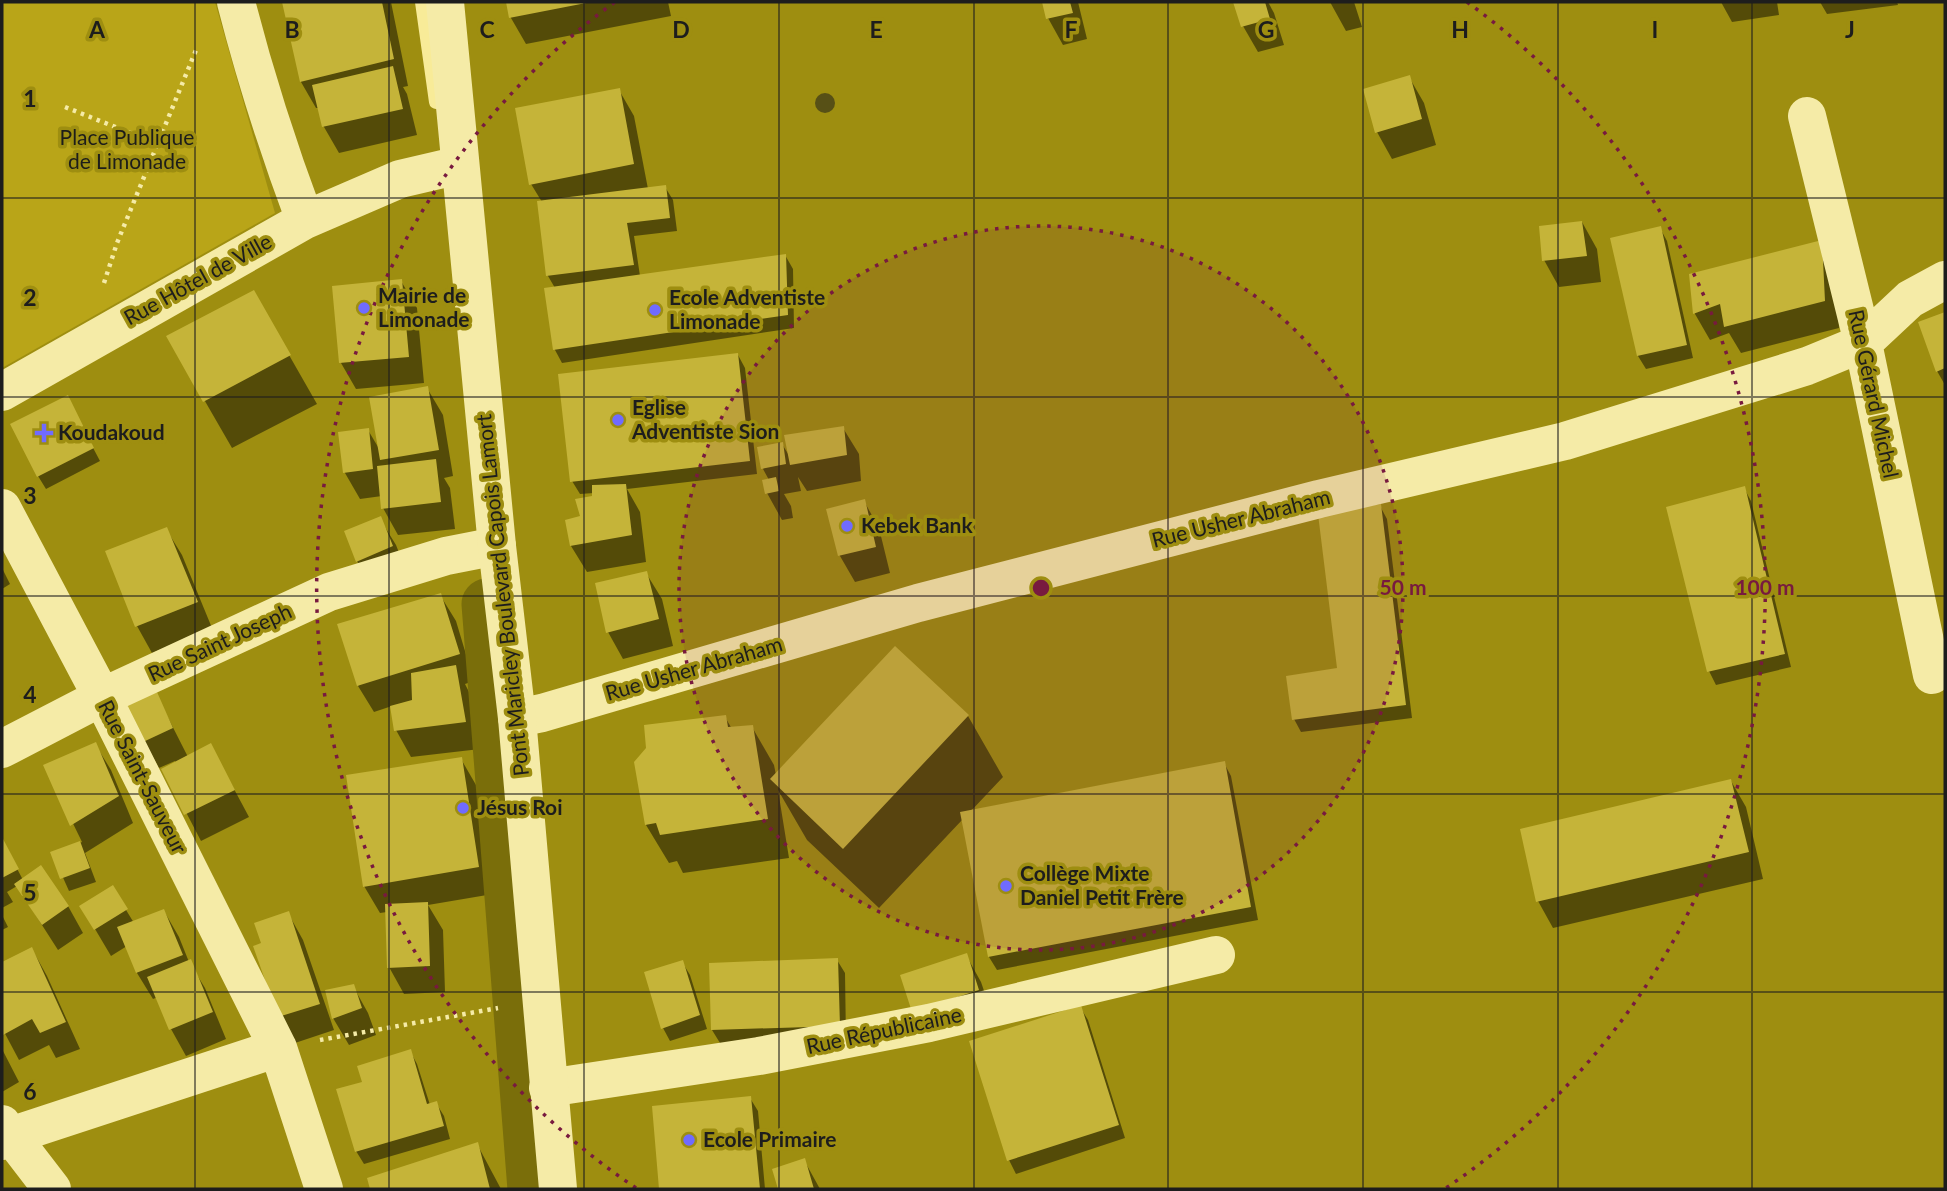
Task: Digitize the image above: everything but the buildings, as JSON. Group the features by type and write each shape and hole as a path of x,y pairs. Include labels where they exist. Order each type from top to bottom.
{"street":[{"path":"236,2 255,75 299,205"},
{"name":"Pont Maricley Boulevard Capois Lamort","path":"445,2 450,167 469,551 517,718 558,1189"},
{"name":"Rue Gérard Michel","path":"1807,116 1934,622 1932,675"},
{"name":"Rue Hôtel de Ville","path":"2,392 84,344 299,205 450,167"},
{"name":"Rue Usher Abraham","path":"517,718 918,603 1319,499 1565,441 1807,366 1863,343 1910,299 1945,280"},
{"name":"Rue Saint-Sauveur","path":"2,508 102,697 278,1048 324,1189"},
{"name":"Rue Saint Joseph","path":"2,749 102,697 329,592 469,551"},
{"name":"Rue Républicaine","path":"548,1088 759,1056 929,1023 1216,955"},
{"path":"52,1189 5,1134 278,1048"}],"path":[{"path":"84,344 117,243 196,50"},
{"path":"65,107 158,144"},
{"path":"278,1048 540,1001"}],"green space":[{"name":"Place Publique de Limonade","path":"2,2 215,2 275,213 2,368"}],"waterway":[{"path":"422,2 436,102"},
{"path":"487,604 533,1189"}],"place":[{"name":"Mairie de Limonade","path":"364,308"},
{"name":"Ecole Adventiste Limonade","path":"655,310"},
{"name":"Eglise Adventiste Sion","path":"618,420"},
{"name":"Koudakoud","path":"44,433"},
{"name":"Kebek Bank","path":"847,526"},
{"name":"Jésus Roi","path":"463,808"},
{"name":"Collège Mixte Daniel Petit Frère","path":"1006,886"},
{"name":"Ecole Primaire","path":"689,1140"}]}
